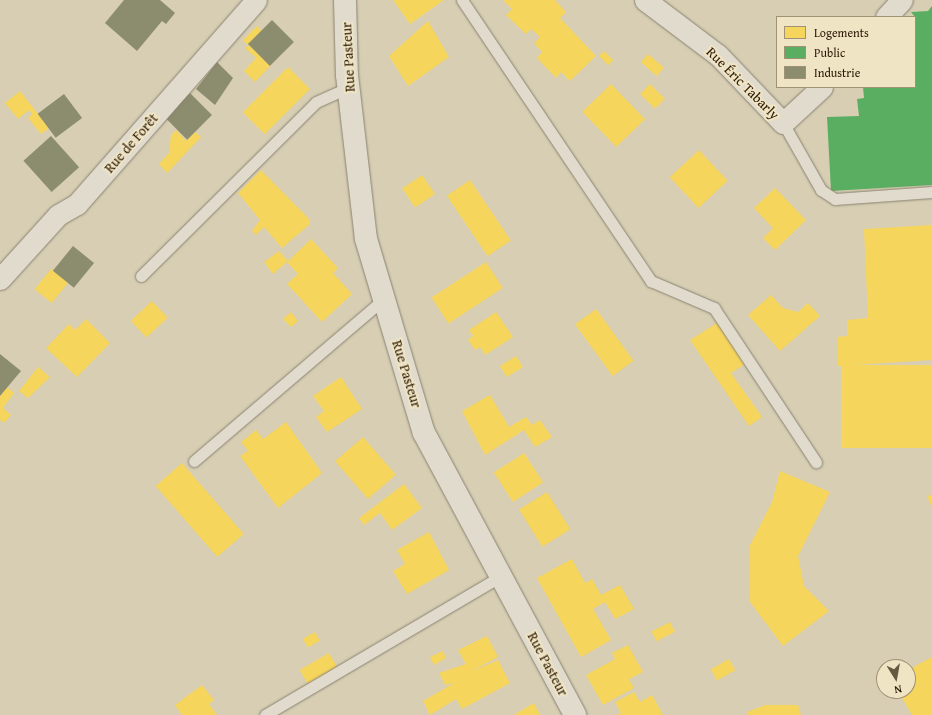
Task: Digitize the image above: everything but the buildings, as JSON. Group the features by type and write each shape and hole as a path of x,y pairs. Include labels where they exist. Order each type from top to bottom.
{"main road":[{"name":"Rue Pasteur","path":"345,0 349,87 366,239 424,433 576,715"}],"street":[{"name":"Rue de Forêt","path":"0,280 58,215 77,204 256,0"},
{"name":"Rue Éric Tabarly","path":"646,0 718,55 783,123"},
{"path":"887,16 902,0"},
{"path":"783,123 821,88"}],"lane":[{"path":"462,0 651,281 714,308 816,462"},
{"path":"142,276 316,102 349,87"},
{"path":"783,123 821,190 835,199 932,192"},
{"path":"194,460 384,299"},
{"path":"265,715 501,576"}]}
